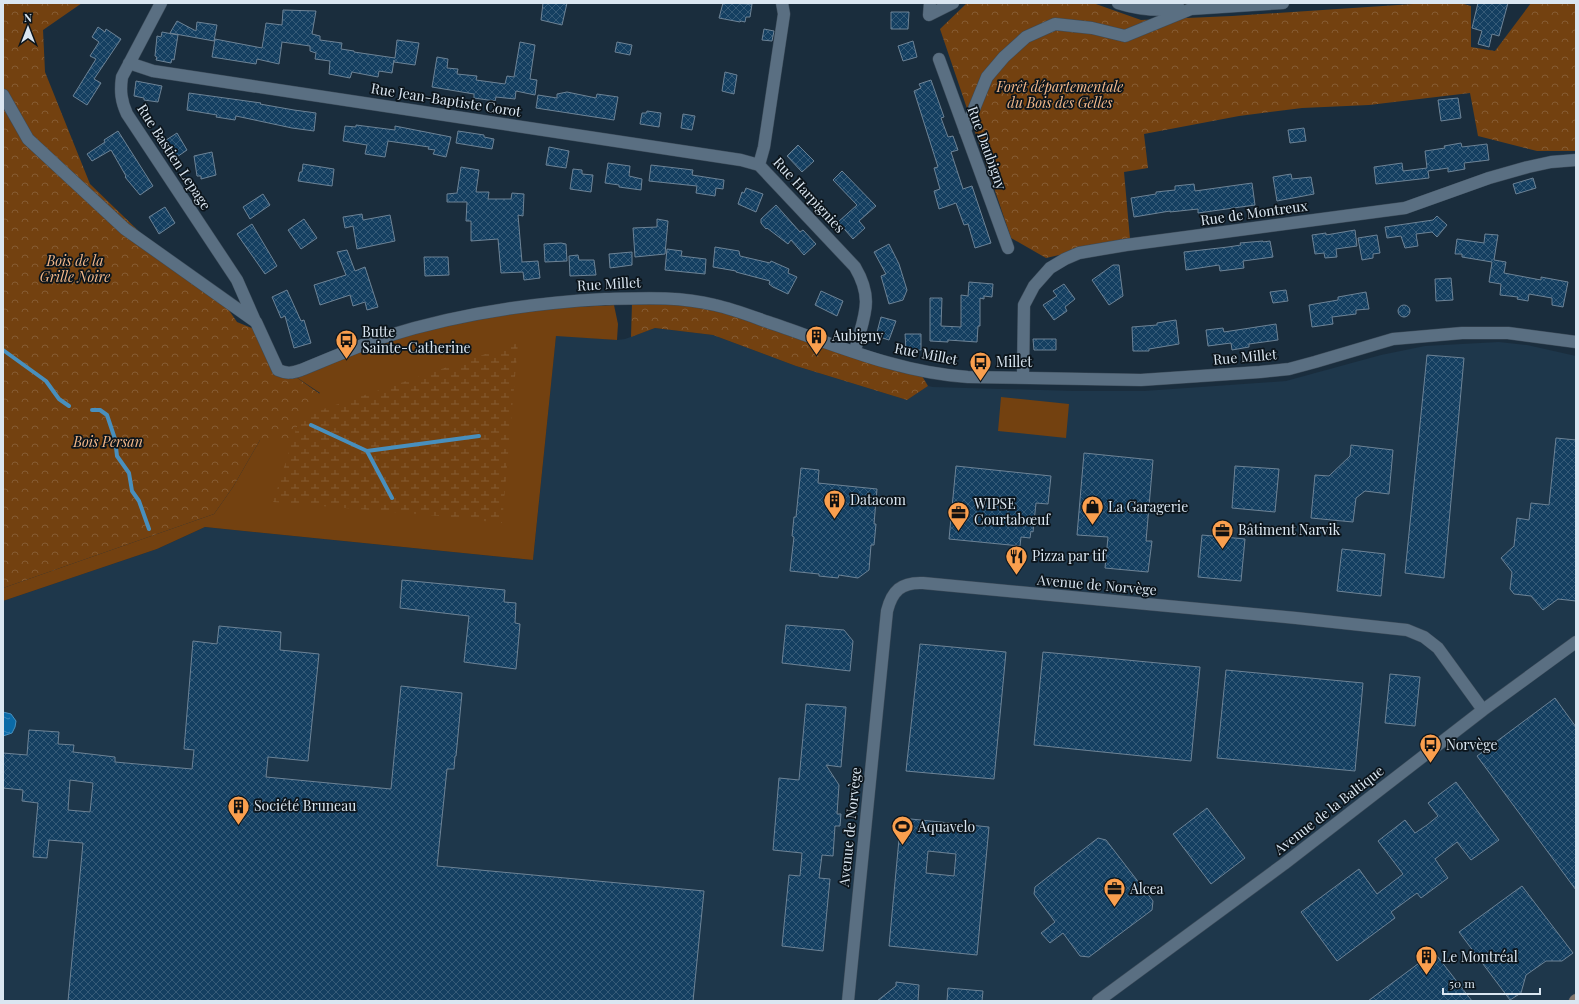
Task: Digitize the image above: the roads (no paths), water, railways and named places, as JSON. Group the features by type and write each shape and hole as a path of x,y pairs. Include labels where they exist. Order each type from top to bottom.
{"street":[{"name":"Rue Bastien Lepage","path":"161,3 122,77 120,89 122,102 127,114 237,280 278,370 285,373"},
{"name":"Rue Harpignies","path":"782,3 784,14 764,147 759,165 855,267 862,279 865,290 866,314 855,351"},
{"path":"930,3 929,15 953,3"},
{"path":"1118,3 1132,8 1159,11 1283,3"},
{"path":"965,131 987,76 1004,57 1026,37 1055,24 1092,28 1125,36 1191,9"},
{"name":"Rue Daubigny","path":"939,59 1008,248"},
{"name":"Rue Jean-Baptiste Corot","path":"129,63 153,71 741,160 759,165"},
{"path":"3,96 28,139 125,229 256,322"},
{"name":"Rue de Montreux","path":"1023,377 1024,305 1034,286 1050,268 1065,258 1079,253 1126,245 1405,208 1489,178 1528,167 1551,162 1576,160"},
{"name":"Rue Millet","path":"285,373 301,370 383,338 459,317 508,308 573,301 648,297 672,298 716,305 891,363 943,375 1141,380 1268,371 1289,368 1315,362 1393,339 1431,335 1508,333 1576,342"},
{"name":"Avenue de Norvège","path":"848,1001 887,612 891,597 903,585 923,583 1296,618 1407,630 1424,637 1438,648 1483,710"},
{"name":"Avenue de la Baltique","path":"1098,1001 1284,864 1483,710 1576,642"}],"water":[{"path":"3,712 11,714 16,721 12,733 3,736"}],"waterway":[{"path":"3,350 46,381 59,399 69,406"},
{"path":"92,410 100,410 107,415 115,439 117,456 129,473 132,491 139,501 149,529"},
{"path":"311,425 367,451 479,436"},
{"path":"367,451 392,498"}],"place":[{"name":"Aubigny","path":"817,356"},
{"name":"Butte Sainte-Catherine","path":"346,360"},
{"name":"Millet","path":"980,382"},
{"name":"Datacom","path":"834,520"},
{"name":"La Garagerie","path":"1093,526"},
{"name":"WIPSE Courtabœuf","path":"959,532"},
{"name":"Bâtiment Narvik","path":"1222,550"},
{"name":"Pizza par tif","path":"1016,576"},
{"name":"Norvège","path":"1430,764"},
{"name":"Société Bruneau","path":"239,826"},
{"name":"Aquavelo","path":"903,846"},
{"name":"Alcea","path":"1114,908"},
{"name":"Le Montréal","path":"1427,976"}],"park label":[{"name":"Forêt départementale du Bois des Gelles","path":"1060,96"},
{"name":"Bois de la Grille Noire","path":"75,270"},
{"name":"Bois Persan","path":"108,442"}]}
